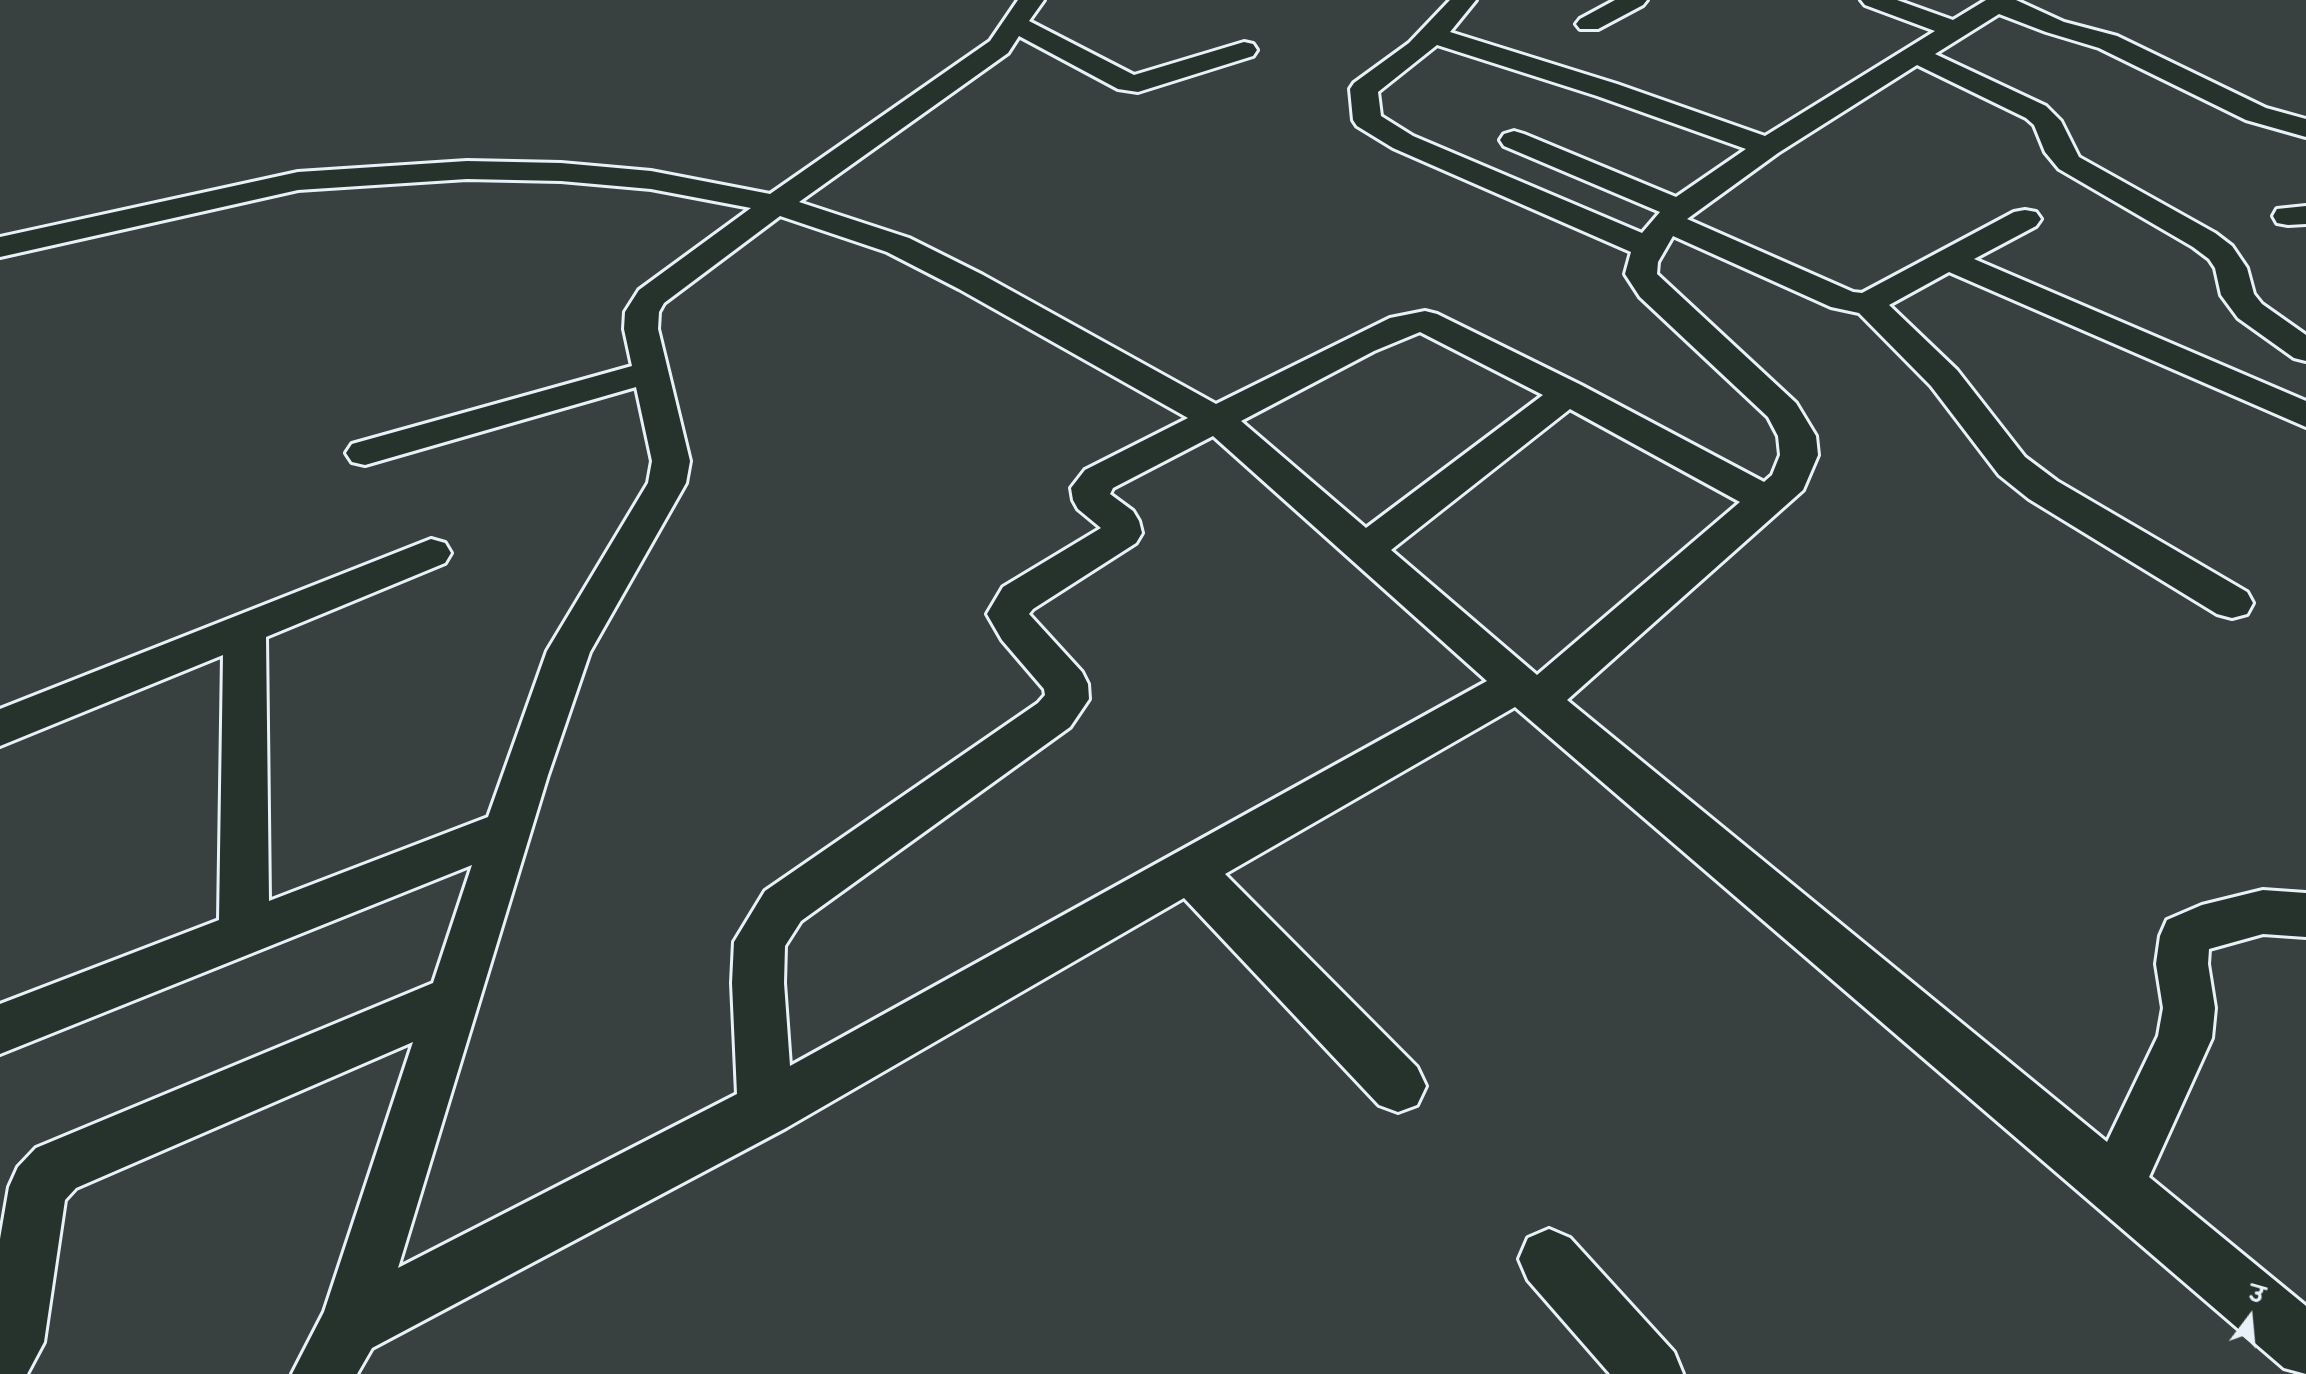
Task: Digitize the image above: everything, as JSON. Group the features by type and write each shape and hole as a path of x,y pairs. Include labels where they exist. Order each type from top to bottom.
{"street":[{"path":"1463,0 1452,16 1399,65 1364,89 1367,120 1403,142 1665,226 1843,300 1868,303 2025,219"},
{"path":"1589,24 1634,0"},
{"path":"1874,0 1955,30"},
{"path":"350,1326 766,1109 1189,870 1528,692 1789,481 1799,455 1797,436 1783,411 1652,290 1641,274 1642,262 1665,226 1768,147 2000,2 2055,27 2108,42 2256,114 2306,128"},
{"path":"323,1374 350,1326 508,830 569,651 667,483 671,461 641,329 642,312 651,297 775,205 974,67 999,47 1023,12 1128,83 1138,84 1244,50"},
{"path":"1431,35 1607,90 1768,147"},
{"path":"1916,55 2036,112 2047,121 2060,152 2069,163 2204,240 2221,253 2231,268 2238,295 2250,311 2306,351"},
{"path":"1514,140 1665,226"},
{"path":"0,247 298,181 467,170 561,172 651,180 775,205 820,217 898,245 971,282 1216,419 1528,692 2306,1346"},
{"path":"1948,260 2306,415"},
{"path":"1868,303 1944,378 2012,466 2043,490 2232,603"},
{"path":"766,1109 758,983 760,942 783,906 1054,715 1067,699 1066,684 1017,629 1008,614 1018,598 1122,533 1119,521 1092,500 1090,488 1099,479 1362,344 1417,321 1435,324 1767,500"},
{"path":"365,453 651,372"},
{"path":"1365,549 1568,393"},
{"path":"0,728 431,553"},
{"path":"244,933 245,628"},
{"path":"0,1029 508,830"},
{"path":"1189,870 1398,1086"},
{"path":"2116,1186 2185,1038 2189,1008 2182,964 2185,936 2202,927 2263,912 2306,915"},
{"path":"0,1359 13,1342 38,1187 56,1168 455,999"},
{"path":"1549,1259 1652,1374"}]}
